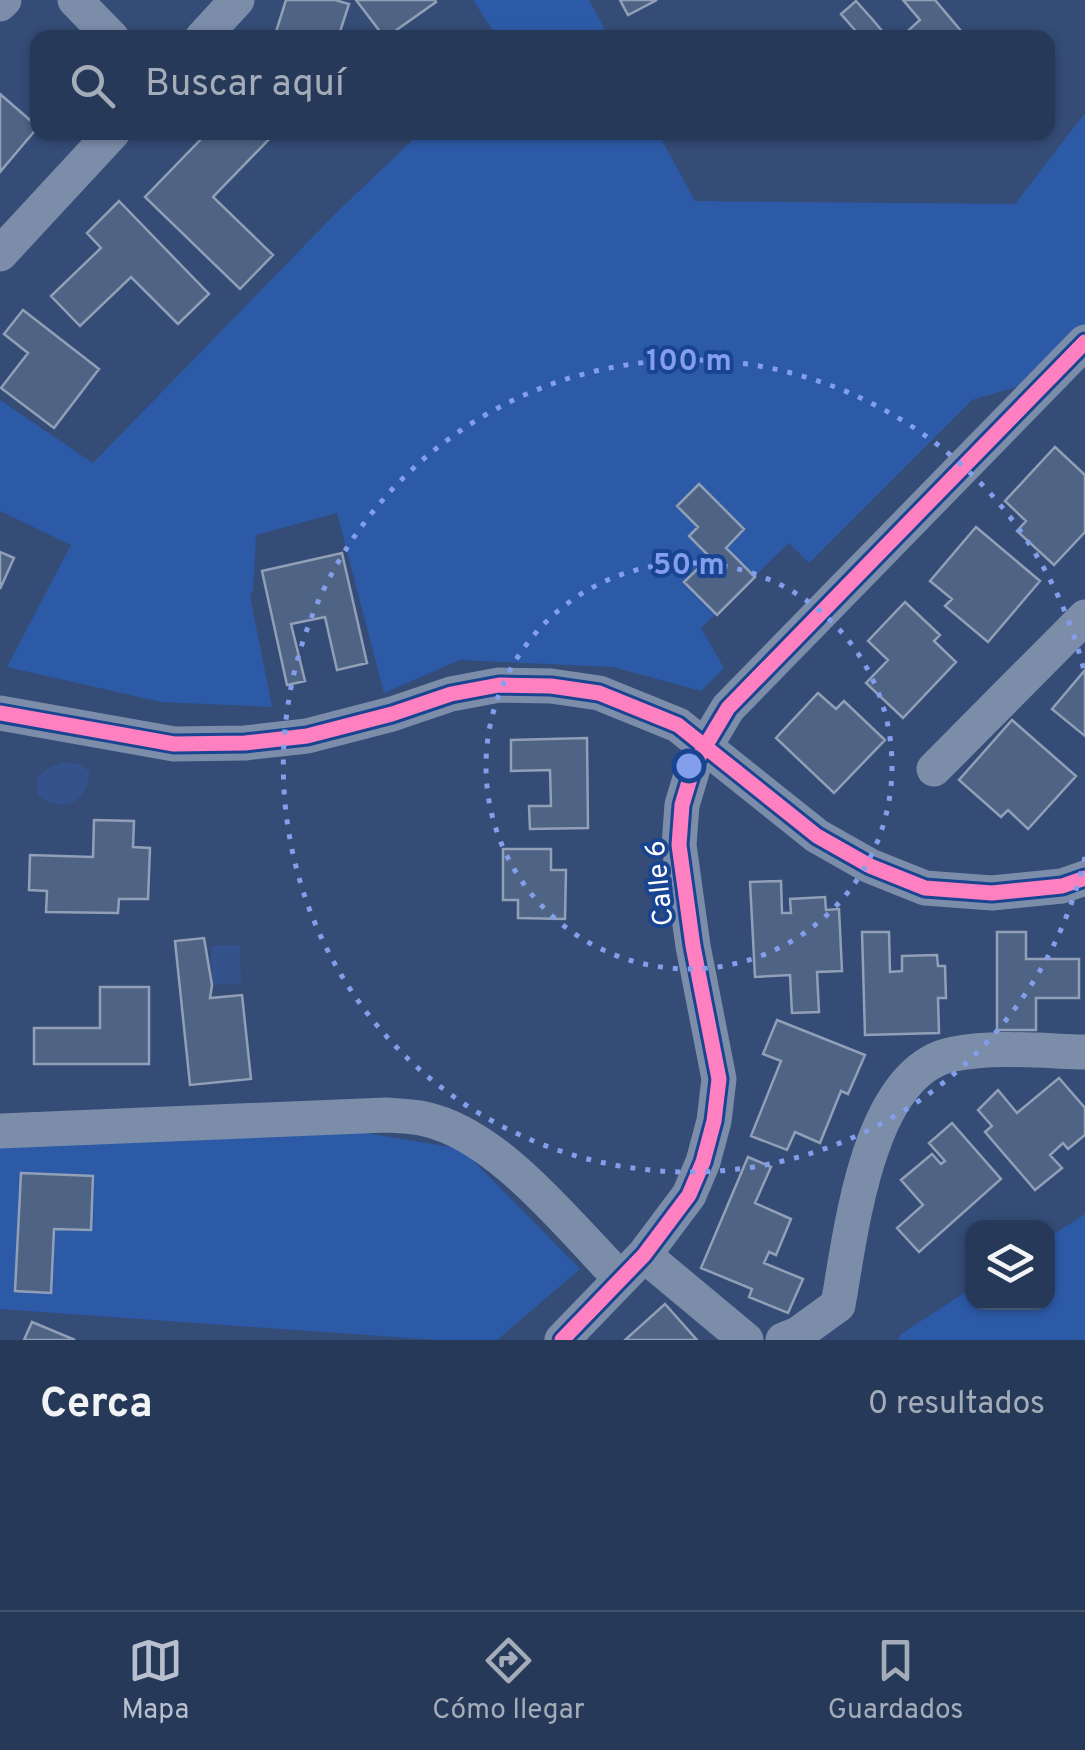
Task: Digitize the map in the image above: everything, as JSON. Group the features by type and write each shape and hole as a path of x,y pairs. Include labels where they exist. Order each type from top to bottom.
{"street":[{"path":"75,0 104,30"},
{"path":"209,30 237,0"},
{"path":"0,254 106,140"},
{"name":"Calle 6","path":"562,1340 631,1266 689,1195 703,1162 719,1080 692,946 678,844 682,805 704,744 728,708 1085,342"},
{"path":"934,769 1085,617"},
{"path":"0,712 174,744 245,743 307,736 451,694 498,685 551,686 599,693 678,725 817,836 870,866 926,888 992,893 1062,886 1085,878"},
{"path":"783,1340 838,1305 863,1172 885,1113 919,1070 951,1054 1085,1052"},
{"path":"0,1131 386,1115 424,1118 456,1130 494,1153 631,1266 746,1340"}],"shaded area":[{"path":"473,0 589,0 605,30 492,30"},
{"path":"1085,113 1085,325 1027,384 972,400 809,563 789,543 701,628 724,668 701,691 613,667 460,660 384,693 337,513 256,535 250,596 272,707 161,702 7,667 71,545 0,511 0,400 93,463 337,212 413,140 662,140 695,201 1015,204"},
{"path":"65,762 79,764 89,771 85,791 73,802 47,801 38,795 37,778 48,768"},
{"path":"240,945 241,984 212,985 211,946"},
{"path":"360,1132 462,1149 580,1269 497,1340 437,1340 0,1309 0,1144"},
{"path":"1085,1214 1085,1340 898,1340 901,1334 965,1293 965,1310 1055,1310 1055,1233"}],"building":[{"path":"286,0 335,0 349,4 341,30 277,30"},
{"path":"356,0 435,0 396,30 379,30"},
{"path":"620,0 657,0 628,15"},
{"path":"903,0 935,0 960,30 909,30 920,20"},
{"path":"856,1 881,30 855,30 841,14"},
{"path":"0,94 30,120 30,136 0,172"},
{"path":"200,140 268,140 213,197 273,255 240,289 145,197"},
{"path":"119,201 209,294 178,324 131,277 80,326 51,296 101,248 87,233"},
{"path":"23,310 99,369 54,428 1,388 28,353 4,334"},
{"path":"1055,447 1085,475 1085,532 1054,565 1017,531 1026,521 1005,501"},
{"path":"699,484 744,529 726,548 755,577 717,615 684,582 710,557 689,536 698,527 677,506"},
{"path":"976,527 1040,581 988,642 945,606 952,599 930,581"},
{"path":"0,552 14,558 0,589"},
{"path":"342,553 367,663 337,670 325,617 291,624 305,681 287,685 262,571"},
{"path":"905,602 940,635 934,641 956,662 903,718 866,683 888,660 868,641"},
{"path":"1085,670 1085,736 1052,709"},
{"path":"818,693 836,709 844,701 885,740 834,793 776,738"},
{"path":"1012,720 1076,776 1028,829 1008,810 1001,817 959,780"},
{"path":"587,738 588,828 530,829 529,806 551,806 550,770 511,771 511,740"},
{"path":"94,820 134,821 133,847 150,848 148,899 119,899 118,913 46,912 47,891 29,890 30,855 93,857"},
{"path":"503,849 551,849 551,870 566,870 565,919 518,918 518,900 503,900"},
{"path":"781,881 782,913 791,913 790,899 825,897 826,910 839,909 842,971 817,972 819,1012 792,1013 790,975 755,977 750,882"},
{"path":"862,932 889,932 890,972 902,971 902,956 937,955 938,966 945,966 946,998 938,998 939,1033 865,1035"},
{"path":"997,932 1026,932 1026,959 1079,959 1079,998 1036,998 1036,1030 997,1030"},
{"path":"204,938 212,985 210,998 242,995 251,1079 190,1085 175,941"},
{"path":"100,987 149,987 149,1064 34,1064 34,1028 100,1028"},
{"path":"777,1020 865,1055 848,1094 841,1091 820,1143 795,1132 787,1150 751,1136 781,1061 763,1054"},
{"path":"1059,1078 1085,1108 1085,1135 1068,1149 1063,1143 1050,1155 1062,1168 1035,1190 985,1132 992,1126 978,1110 998,1090 1017,1113"},
{"path":"952,1123 1001,1179 919,1252 897,1228 923,1205 901,1180 932,1154 941,1164 945,1161 929,1143"},
{"path":"748,1157 771,1167 755,1203 791,1219 776,1255 769,1252 764,1263 803,1279 788,1313 749,1297 752,1289 701,1268"},
{"path":"21,1173 93,1176 91,1230 54,1229 51,1293 15,1291"},
{"path":"665,1304 697,1340 625,1340"},
{"path":"32,1322 75,1340 24,1340"}],"cycle path":[{"path":"562,1340 644,1255 689,1195 714,1121 719,1079 693,946 679,845 682,805 694,765 728,708 1085,342"},
{"path":"0,713 174,744 245,743 307,736 451,694 499,685 551,686 599,693 678,725 817,836 870,866 925,888 992,893 1062,886 1085,878"}]}
